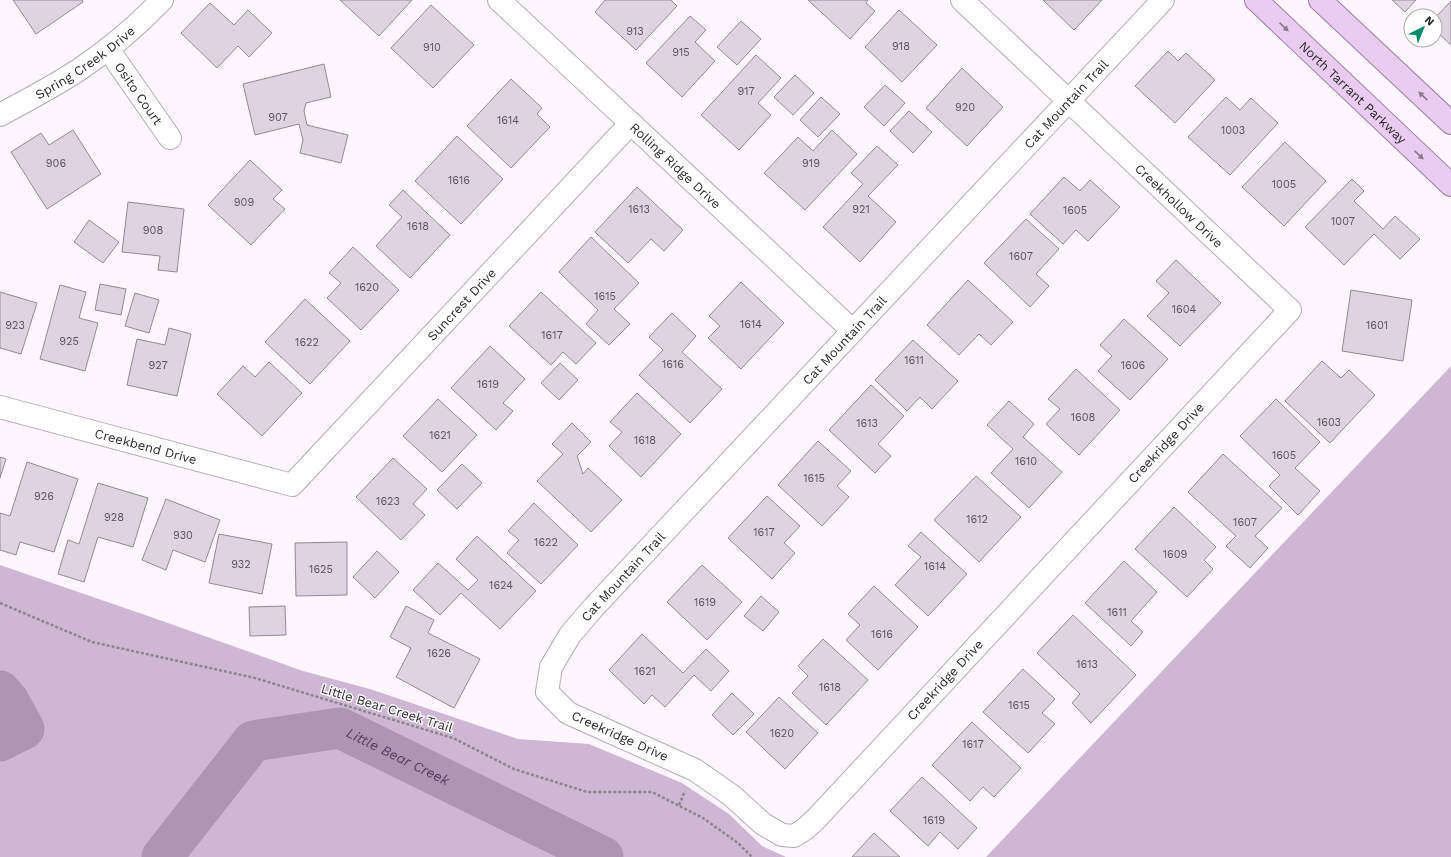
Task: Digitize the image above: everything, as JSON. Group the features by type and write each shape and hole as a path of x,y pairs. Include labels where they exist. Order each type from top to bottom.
{"main road":[{"name":"North Tarrant Parkway","path":"1256,0 1451,185"},
{"path":"1320,0 1451,123"}],"street":[{"name":"Spring Creek Drive","path":"0,114 80,69 138,25 162,0"},
{"name":"Rolling Ridge Drive","path":"499,0 853,331"},
{"name":"Creekhollow Drive","path":"962,0 1290,310"},
{"name":"Cat Mountain Trail","path":"547,692 551,667 570,635 593,608 1163,0"},
{"name":"Osito Court","path":"108,48 170,138"},
{"name":"Suncrest Drive","path":"292,485 631,123"},
{"name":"Creekridge Drive","path":"547,692 568,714 695,770 731,795 763,824 782,835 794,836 815,820 1290,310"},
{"name":"Creekbend Drive","path":"0,407 292,485"}],"path":[{"name":"Little Bear Creek Trail","path":"0,603 92,642 255,678 453,738 514,769 587,792 652,792 702,818 738,843 752,857"}],"shaded area":[{"path":"1451,366 1451,857 986,857"},
{"path":"0,565 303,671 370,689 518,739 589,744 682,783 729,814 762,846 786,857 0,857"}],"building":[{"path":"13,0 82,0 83,2 36,34"},
{"path":"340,0 412,0 379,36"},
{"path":"605,0 671,0 677,6 636,50 595,12"},
{"path":"808,0 868,0 866,3 875,11 850,39"},
{"path":"1043,0 1102,0 1074,30"},
{"path":"1392,0 1416,0 1409,8 1403,8 1403,10"},
{"path":"1451,1 1451,45 1443,38 1443,10"},
{"path":"210,3 234,25 248,10 272,33 249,57 238,46 217,68 181,33"},
{"path":"431,5 474,45 433,88 391,48"},
{"path":"899,10 937,45 902,82 865,47"},
{"path":"690,16 706,30 695,42 715,61 682,97 646,63"},
{"path":"741,21 761,39 737,65 717,47"},
{"path":"1168,51 1178,61 1186,53 1215,80 1175,123 1135,86"},
{"path":"756,55 781,78 758,103 771,115 739,150 701,115"},
{"path":"324,64 331,97 306,103 304,111 307,125 348,135 341,163 300,153 303,140 299,124 255,135 243,84"},
{"path":"962,68 1003,107 967,146 926,108"},
{"path":"795,75 814,93 793,115 774,97"},
{"path":"511,79 542,108 537,114 550,127 511,168 467,126"},
{"path":"885,85 905,103 884,126 864,107"},
{"path":"821,97 840,114 818,137 800,120"},
{"path":"1226,97 1240,110 1251,98 1278,123 1230,175 1188,137"},
{"path":"909,111 932,132 913,153 890,131"},
{"path":"73,130 101,174 47,209 11,152 41,133 49,145"},
{"path":"832,130 857,154 805,210 764,173 798,137 813,151"},
{"path":"457,136 503,179 461,224 415,181"},
{"path":"1285,142 1326,181 1284,226 1242,187"},
{"path":"877,146 898,165 868,196 896,222 860,262 823,227 863,184 851,173"},
{"path":"250,160 282,190 273,199 285,209 251,245 208,205"},
{"path":"1064,177 1080,191 1090,180 1120,207 1088,241 1076,230 1063,244 1030,214"},
{"path":"1352,179 1364,191 1354,201 1383,229 1395,216 1420,239 1400,259 1374,234 1344,265 1305,227"},
{"path":"637,187 683,230 664,251 651,239 628,263 595,232"},
{"path":"403,190 450,235 410,278 376,246 402,217 389,205"},
{"path":"128,202 184,209 177,272 158,270 160,256 122,252"},
{"path":"1026,219 1059,249 1036,274 1049,286 1030,307 984,263"},
{"path":"89,220 119,242 103,263 74,242"},
{"path":"591,237 639,283 614,309 630,324 609,345 586,324 598,310 559,272"},
{"path":"353,247 399,290 361,330 327,298 341,283 329,273"},
{"path":"1176,260 1221,303 1180,346 1147,316 1169,293 1156,281"},
{"path":"968,280 1013,322 991,345 979,334 959,355 927,325"},
{"path":"741,282 784,323 741,369 708,338 720,326 709,316"},
{"path":"100,284 126,289 121,315 95,310"},
{"path":"60,285 86,292 79,318 98,323 85,371 40,359"},
{"path":"1351,290 1412,300 1403,361 1342,351"},
{"path":"0,292 37,303 21,354 0,348"},
{"path":"541,292 596,343 576,364 563,352 551,365 509,326"},
{"path":"135,293 159,300 149,333 125,326"},
{"path":"305,299 350,341 310,384 265,342"},
{"path":"672,313 696,336 682,352 722,389 690,423 639,375 663,350 649,337"},
{"path":"1124,319 1168,359 1130,400 1098,371 1112,356 1100,345"},
{"path":"169,328 191,334 177,396 127,385 137,339 165,345"},
{"path":"913,340 958,381 932,409 920,397 907,411 875,380"},
{"path":"490,346 525,379 503,403 513,411 496,430 451,388"},
{"path":"1322,361 1341,378 1349,370 1375,395 1330,443 1285,401"},
{"path":"269,362 302,393 262,436 217,394 243,366 255,377"},
{"path":"560,363 578,380 559,400 541,383"},
{"path":"1076,369 1120,410 1079,455 1046,424 1060,409 1048,399"},
{"path":"871,385 904,416 878,444 891,456 875,473 829,430"},
{"path":"637,393 681,434 641,477 609,446 622,432 610,422"},
{"path":"438,399 477,435 442,472 403,436"},
{"path":"1276,399 1320,442 1295,468 1320,491 1298,515 1269,486 1280,475 1240,436"},
{"path":"1009,401 1034,424 1023,437 1062,472 1029,508 991,473 1013,449 987,425"},
{"path":"572,423 591,442 577,456 583,474 588,468 622,500 591,532 537,481 563,454 552,444"},
{"path":"818,441 851,471 837,486 849,497 822,526 778,485"},
{"path":"1223,454 1282,508 1255,536 1268,548 1250,568 1226,546 1236,536 1188,492"},
{"path":"0,457 6,459 0,478"},
{"path":"393,458 427,489 413,504 425,515 401,540 356,497"},
{"path":"27,462 78,479 54,552 20,542 16,555 0,550 0,513 10,516"},
{"path":"462,464 482,483 457,509 437,490"},
{"path":"976,476 1021,517 979,562 934,520"},
{"path":"98,483 148,498 133,547 98,537 84,582 58,574 68,540 79,544"},
{"path":"767,496 800,526 784,543 795,553 772,579 728,538"},
{"path":"166,499 220,520 205,562 173,550 166,570 142,560"},
{"path":"534,503 578,545 541,584 507,553 519,540 508,531"},
{"path":"1174,507 1216,547 1204,560 1213,569 1187,597 1135,549"},
{"path":"921,532 967,574 928,616 895,585 921,557 908,546"},
{"path":"219,534 272,544 262,594 209,583"},
{"path":"477,536 536,591 500,629 461,593 440,615 413,590 438,563 468,590 478,580 456,559"},
{"path":"347,542 347,595 296,596 295,543"},
{"path":"377,551 399,572 375,598 353,577"},
{"path":"1124,561 1157,592 1131,621 1143,632 1131,646 1085,603"},
{"path":"702,565 742,602 707,640 667,602"},
{"path":"874,586 918,627 878,670 846,640 860,625 848,614"},
{"path":"761,596 779,612 763,631 744,616"},
{"path":"285,606 286,635 250,636 249,607"},
{"path":"406,606 434,620 428,633 480,659 454,708 396,677 411,648 390,637"},
{"path":"1073,615 1136,675 1091,723 1072,703 1080,694 1037,653"},
{"path":"642,634 683,673 706,649 729,671 711,691 694,675 665,707 652,695 644,704 609,670"},
{"path":"823,639 868,680 826,725 792,693 808,676 798,666"},
{"path":"1023,669 1055,699 1042,713 1055,724 1028,753 983,712"},
{"path":"732,693 754,714 733,735 712,715"},
{"path":"779,697 818,733 785,769 746,732"},
{"path":"972,722 1021,768 994,797 983,787 970,801 932,765"},
{"path":"922,777 977,828 958,849 940,832 928,846 890,811"},
{"path":"874,833 900,857 852,857"}],"waterway":[{"name":"Little Bear Creek","path":"0,691 8,700 24,729 0,741"},
{"name":"Little Bear Creek","path":"162,857 253,741 340,728 603,857"}]}
